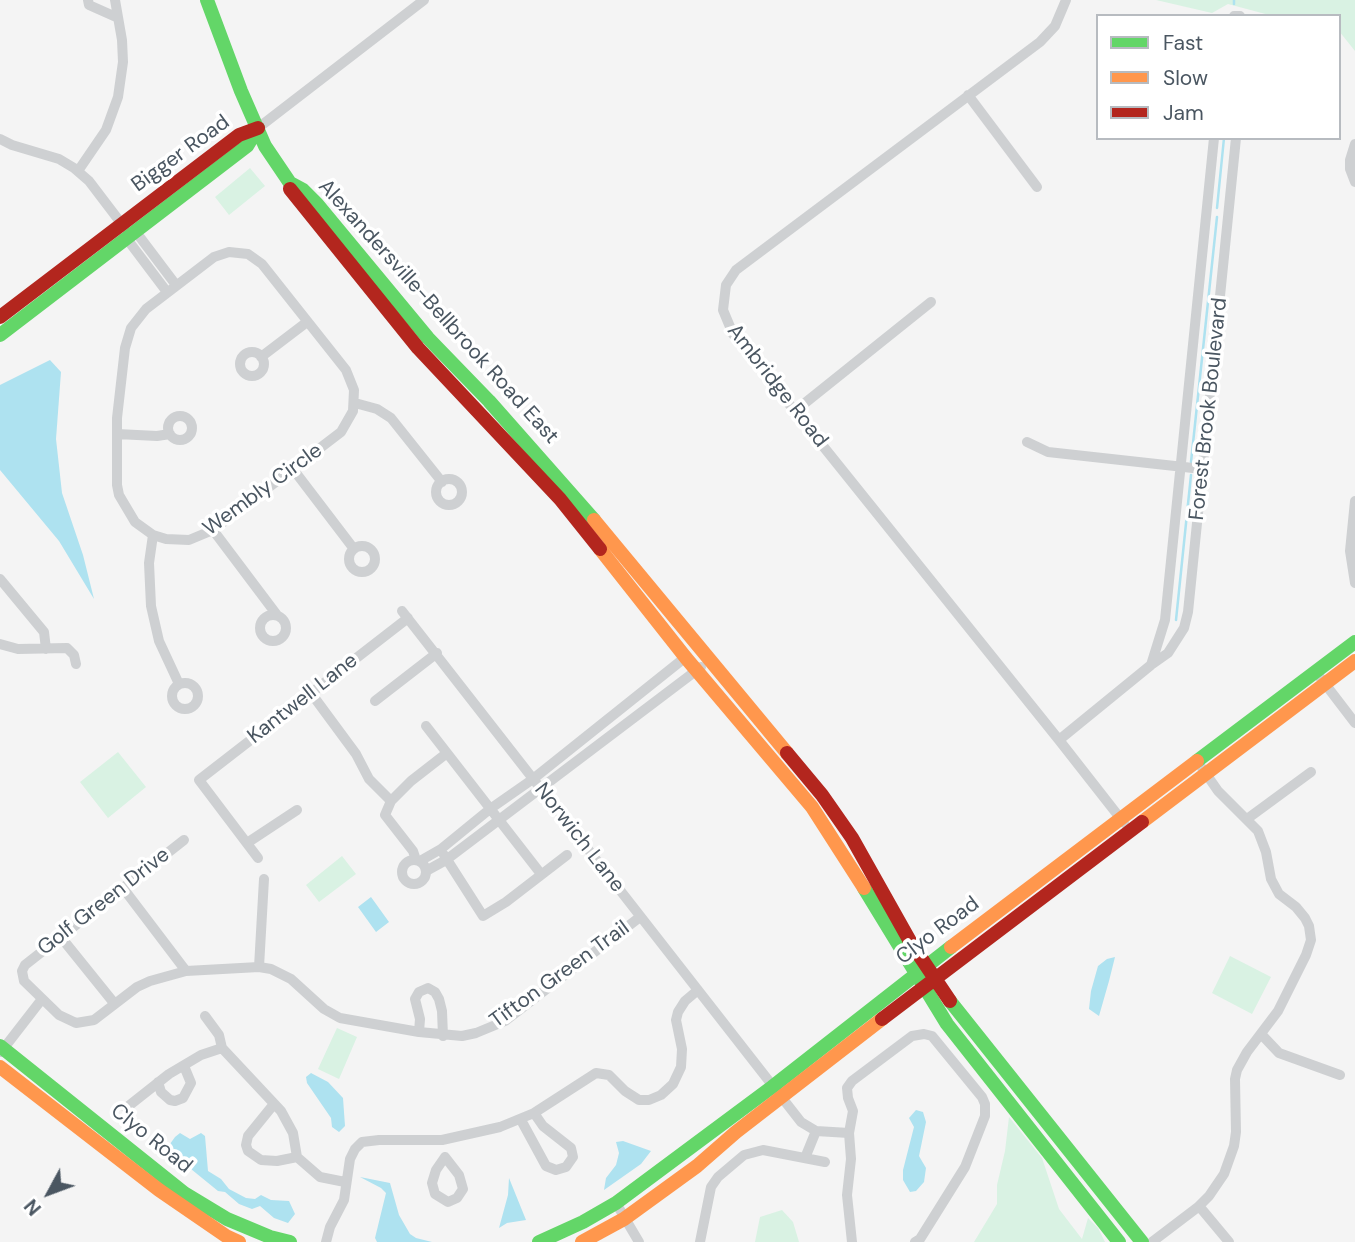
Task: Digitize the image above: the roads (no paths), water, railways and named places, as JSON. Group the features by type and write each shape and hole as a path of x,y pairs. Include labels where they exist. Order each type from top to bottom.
{"main road":[{"name":"Alexandersville-Bellbrook Road East","path":"207,0 265,146 290,183 303,190 317,204 453,375 489,401 564,494 686,658 812,807 924,977 970,1028 1142,1242"},
{"name":"Bigger Road","path":"0,335 129,232 247,146 258,128"},
{"name":"Bigger Road","path":"0,317 129,232"},
{"name":"Alexandersville-Bellbrook Road East","path":"564,494 699,647 836,814 966,1049 1119,1242"},
{"name":"Clyo Road","path":"539,1242 616,1203 776,1093 924,977 1321,678 1355,642"},
{"name":"Clyo Road","path":"1321,678 1355,661"},
{"name":"Clyo Road","path":"1,1049 184,1193 227,1219 270,1237 290,1242"},
{"name":"Clyo Road","path":"0,1067 159,1190 239,1242"},
{"name":"Clyo Road","path":"582,1242 624,1219 697,1166 776,1093"},
{"path":"1036,1138 1049,1127"}],"street":[{"path":"88,0 89,5 116,16"},
{"path":"78,171 106,130 118,97 123,62 115,0"},
{"path":"258,128 424,0"},
{"name":"Ambridge Road","path":"1066,0 1061,15 1048,35 736,270 726,285 723,310 728,327 1126,826"},
{"path":"968,95 1037,187"},
{"path":"0,139 59,159 78,171 89,181 171,288"},
{"name":"Forest Brook Boulevard","path":"1151,665 1165,620 1214,140"},
{"name":"Forest Brook Boulevard","path":"1059,740 1172,649 1184,628 1188,612 1236,140"},
{"path":"1355,144 1350,160 1355,182"},
{"path":"178,684 159,641 151,606 149,563 153,535 135,522 119,495 117,485 117,435 127,338 137,319 171,288 222,254 248,254 262,264 346,370 354,390 355,403 377,409 391,418 442,482"},
{"path":"795,411 932,302"},
{"path":"261,357 306,322"},
{"name":"Wembly Circle","path":"153,535 166,539 189,540 213,530 341,432 351,418 355,403"},
{"path":"117,435 170,434"},
{"path":"1027,442 1048,452 1202,469"},
{"path":"293,469 354,549"},
{"path":"1355,501 1350,551 1355,583"},
{"path":"213,530 277,615"},
{"path":"0,579 44,632 46,649"},
{"name":"Norwich Lane","path":"405,614 776,1093 801,1122 816,1131"},
{"name":"Kantwell Lane","path":"247,843 199,780 311,693 405,614"},
{"path":"0,644 18,649 66,648 74,655 76,664"},
{"path":"699,647 440,849 418,860 409,861 403,866 402,874 407,881 421,881 426,871 446,860 710,661"},
{"path":"375,701 437,653"},
{"path":"1321,678 1355,723"},
{"path":"311,693 356,754 369,779 391,801"},
{"path":"426,726 541,874"},
{"path":"426,871 386,818 391,801 411,781 447,753"},
{"path":"1152,1242 1199,1206 1217,1186 1229,1162 1236,1132 1237,1070 1278,1011 1306,955 1311,932 1300,911 1275,889 1270,879 1262,839 1247,819 1218,791 1202,768"},
{"path":"1247,819 1311,772"},
{"path":"258,858 247,843 297,810"},
{"name":"Golf Green Drive","path":"42,999 24,981 22,971 30,959 184,839"},
{"path":"440,849 483,916 506,902 567,855"},
{"path":"259,967 264,879"},
{"path":"123,888 186,971"},
{"name":"Tifton Green Trail","path":"42,999 60,1015 75,1023 94,1020 114,1003 150,981 186,971 259,967 271,969 291,979 324,1009 340,1018 443,1036 476,1033 505,1021 640,917"},
{"path":"60,936 114,1003"},
{"path":"419,1032 415,999 419,992 428,988 435,992 439,999 443,1036"},
{"path":"326,1242 330,1227 344,1200 350,1159 362,1142 421,1142 474,1135 521,1120 596,1073 609,1075 639,1100 653,1099 667,1090 677,1076 682,1058 677,1013 685,1001 698,990"},
{"path":"1,1049 42,999"},
{"path":"205,1016 219,1035 222,1048 289,1123 297,1157 320,1177 345,1182"},
{"path":"852,1242 847,1195 851,1159 849,1133 853,1111 847,1088 852,1081 912,1036 924,1034 932,1036 982,1097 985,1116 965,1167 920,1239 915,1242"},
{"path":"1261,1034 1279,1053 1340,1075"},
{"path":"126,1108 158,1082 201,1055 222,1048"},
{"path":"158,1082 161,1092 170,1100 183,1098 191,1083 184,1066"},
{"path":"274,1104 248,1136 248,1151 261,1160 277,1161 297,1157"},
{"path":"521,1120 543,1163 556,1170 566,1167 573,1157 571,1148 543,1126 534,1113"},
{"path":"805,1158 816,1131 849,1133"},
{"path":"442,1140 445,1157"},
{"path":"700,1242 711,1187 718,1177 744,1155 763,1150 825,1162"},
{"path":"616,1203 639,1242"},
{"path":"1199,1206 1229,1242"}],"water":[{"path":"50,360 61,372 56,439 62,493 83,555 94,599 59,541 0,470 0,385"},
{"path":"371,897 389,922 376,932 358,907"},
{"path":"1115,957 1099,1016 1089,1009 1091,991 1098,966"},
{"path":"311,1073 328,1082 343,1098 345,1126 339,1132 332,1127 331,1118 307,1083 306,1077"},
{"path":"916,1110 923,1112 926,1122 919,1156 926,1168 924,1182 916,1191 910,1192 903,1180 903,1170 914,1127 909,1118"},
{"path":"180,1133 190,1139 201,1133 205,1136 208,1171 221,1179 229,1189 246,1198 255,1199 261,1195 271,1200 289,1201 295,1214 288,1223 274,1218 260,1206 252,1209 239,1204 225,1192 218,1191 175,1156 170,1144"},
{"path":"623,1141 651,1151 641,1164 604,1190 606,1178 616,1165 619,1153 616,1142"},
{"path":"360,1177 390,1183 399,1215 410,1234 432,1242 377,1242 375,1238 386,1193"},
{"path":"509,1178 526,1220 507,1223 499,1228 508,1195"}],"waterway":[{"path":"1217,208 1224,140"},
{"path":"1191,462 1217,217"},
{"path":"1176,620 1191,475"}]}
